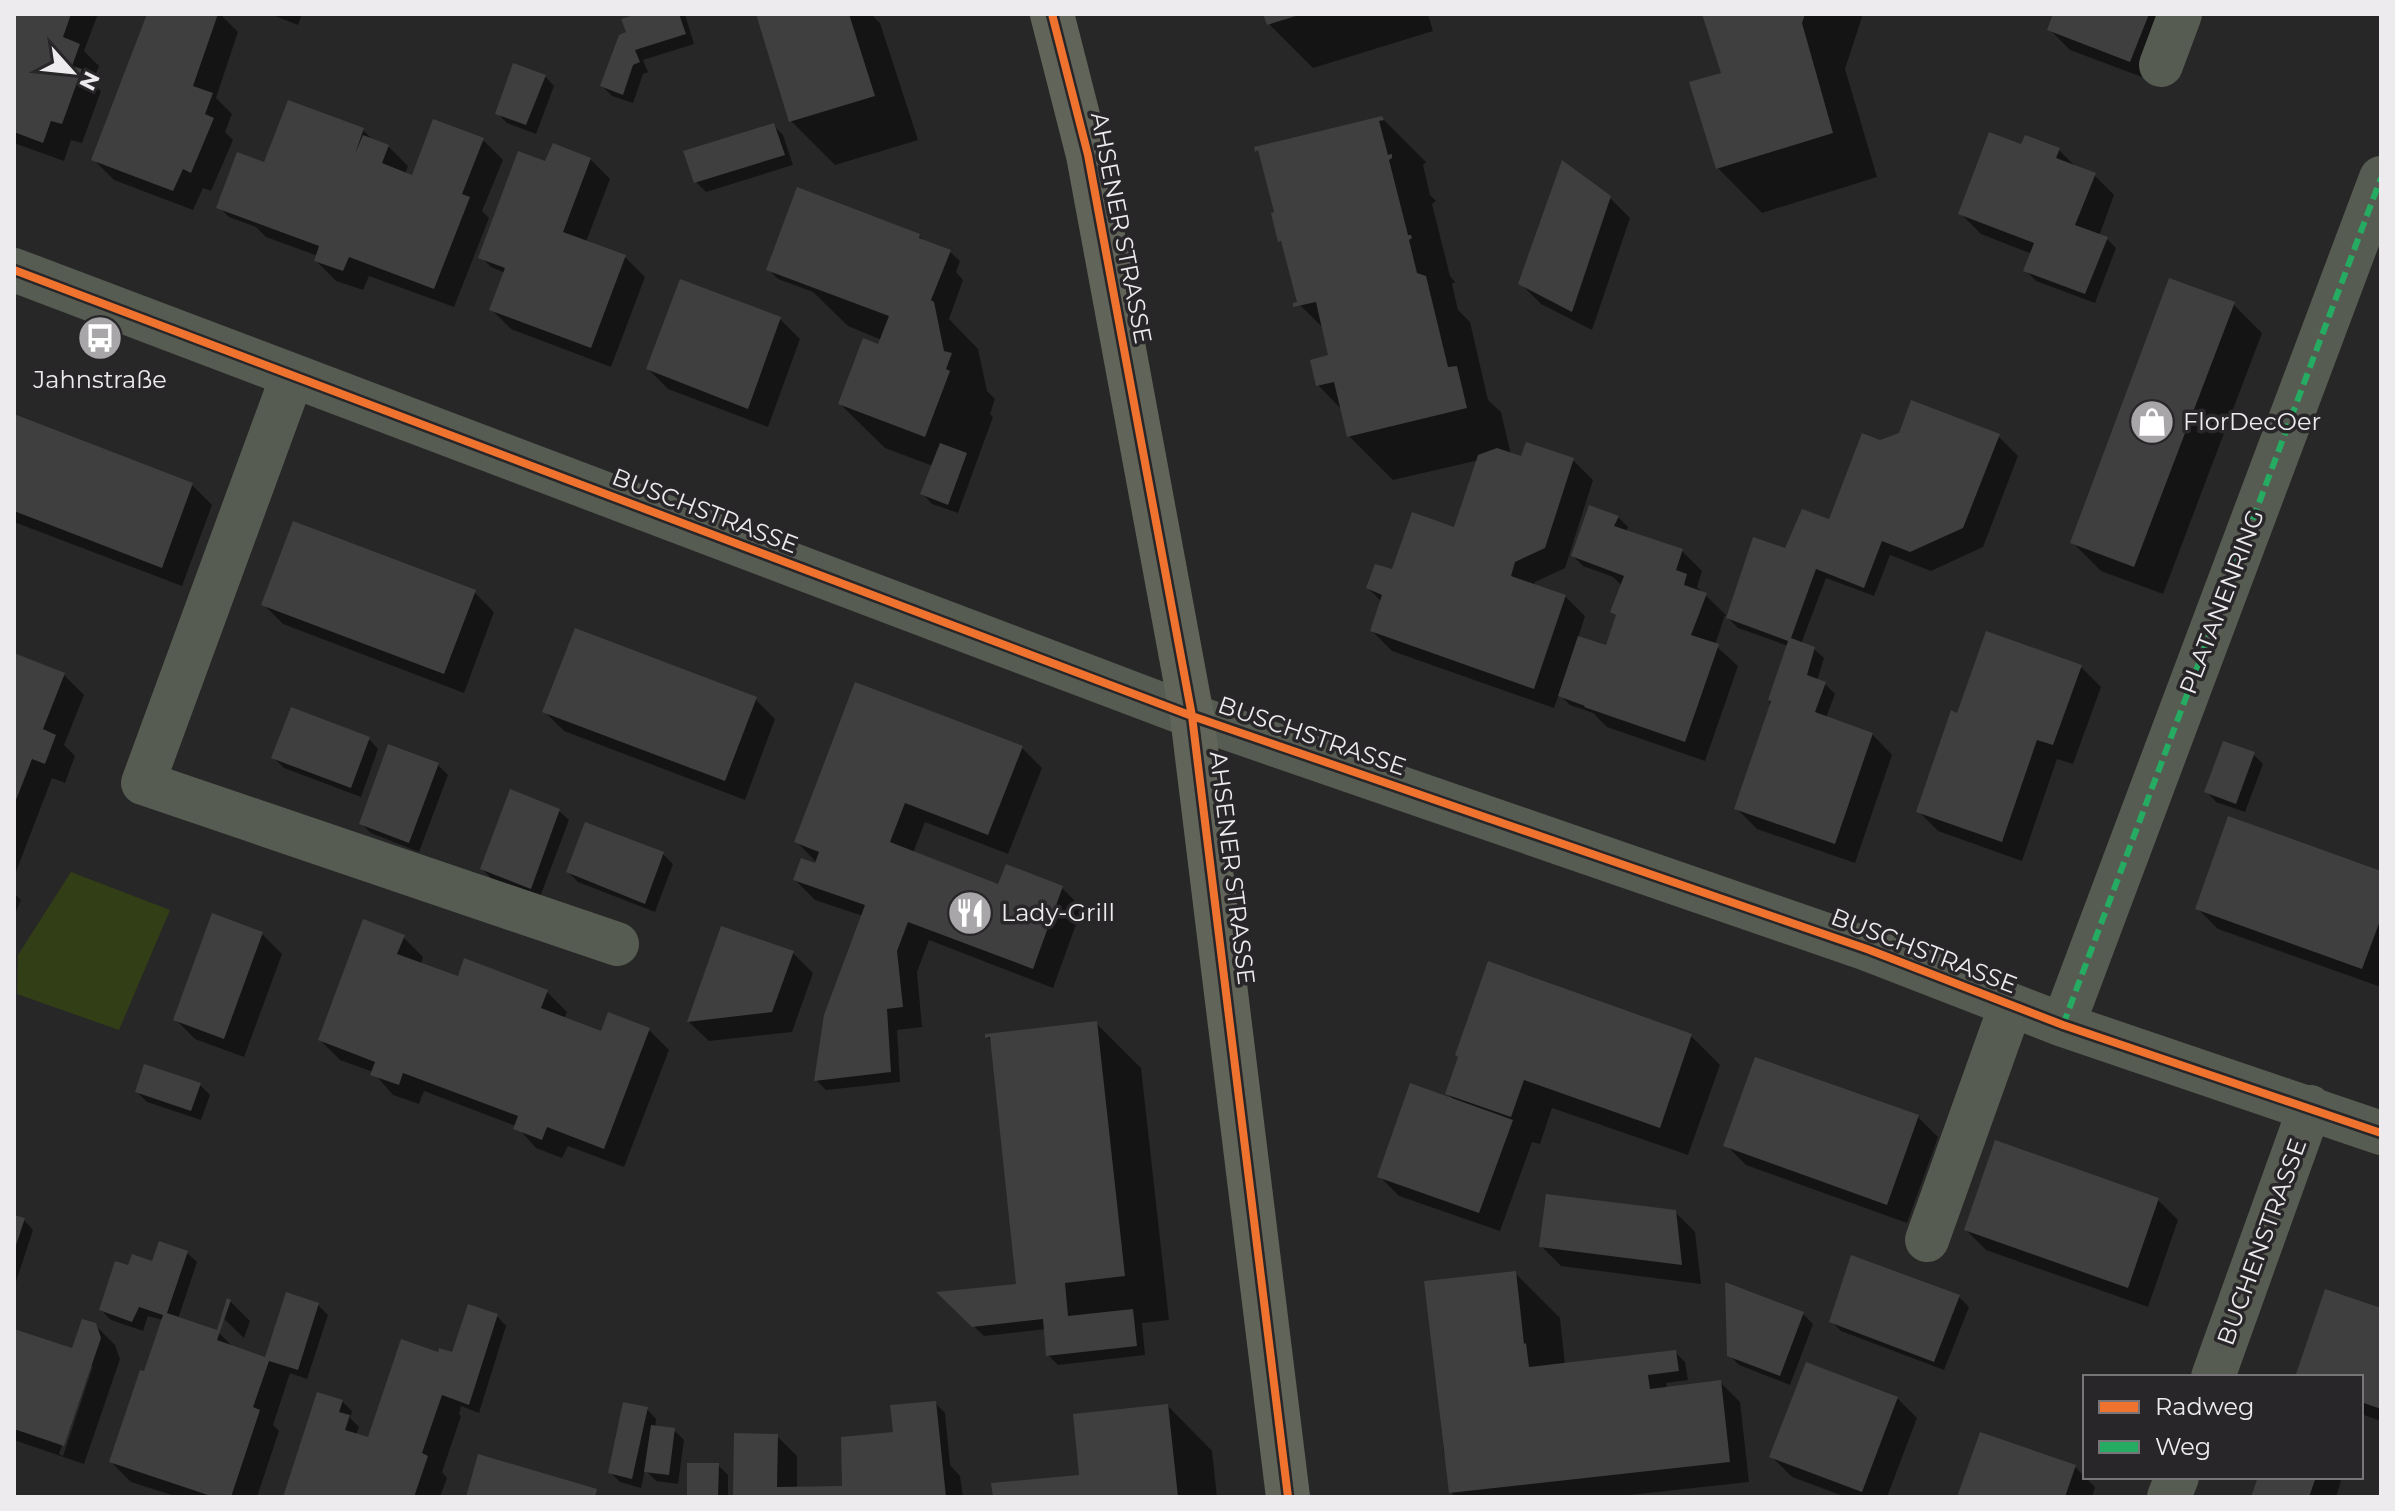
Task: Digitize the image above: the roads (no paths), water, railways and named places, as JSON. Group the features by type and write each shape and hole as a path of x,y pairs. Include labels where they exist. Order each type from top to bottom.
{"main road":[{"name":"AHSENER STRASSE","path":"1052,14 1088,155 1192,716 1288,1497"}],"street":[{"path":"2161,65 2180,14"},
{"name":"PLATANENRING","path":"2063,1025 2381,178"},
{"name":"BUSCHSTRASSE","path":"14,270 1192,716 1867,949 2063,1025 2381,1133"},
{"path":"292,377 143,783 617,944"},
{"path":"1927,1240 2011,1005"},
{"name":"BUCHENSTRASSE","path":"2214,1375 2310,1107"}],"place":[{"name":"Jahnstraße","path":"100,338"},
{"name":"FlorDecOer","path":"2152,422"},
{"name":"Lady-Grill","path":"970,913"}]}
